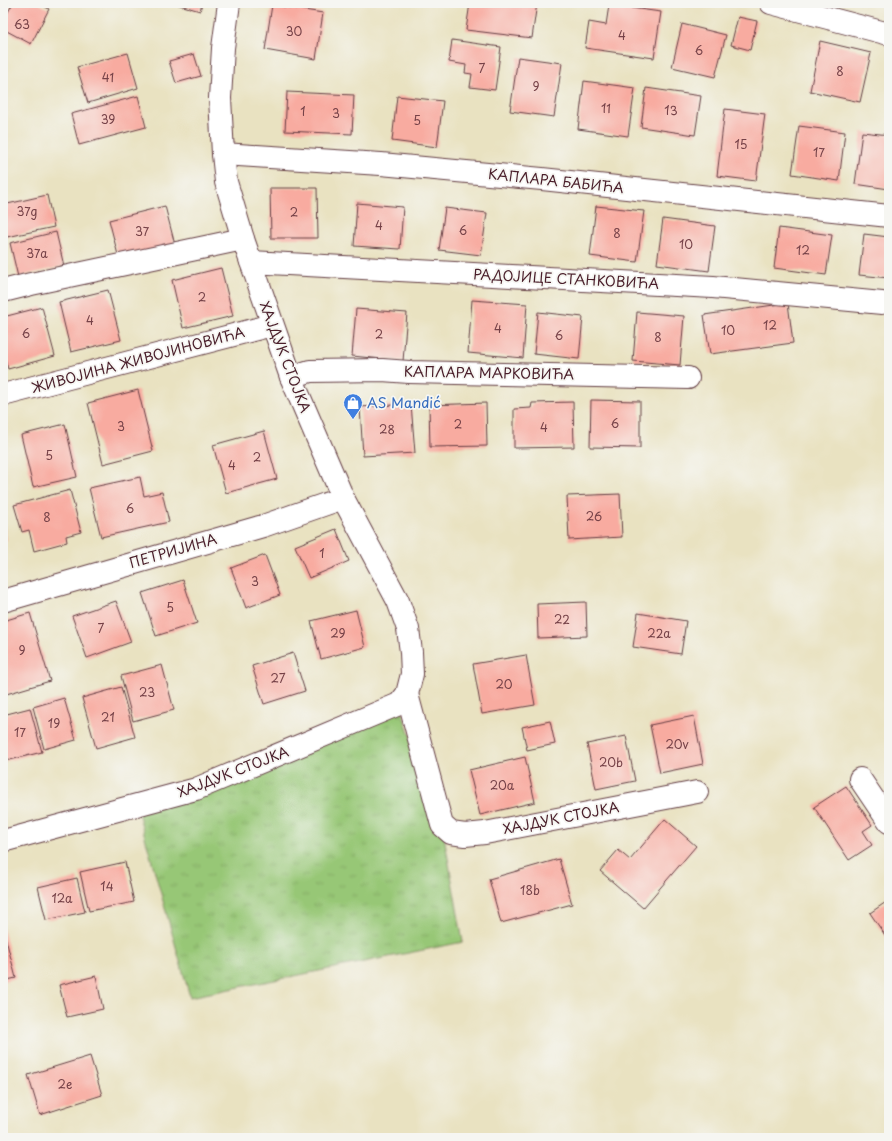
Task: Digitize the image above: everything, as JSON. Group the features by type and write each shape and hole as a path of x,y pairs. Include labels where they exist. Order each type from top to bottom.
{"street":[{"name":"ХАЈДУК СТОЈКА","path":"3,841 196,789 399,704 407,694 412,674 412,652 408,629 398,601 343,498 291,377 242,239 226,182 220,98 224,42 229,3"},
{"path":"771,3 889,34"},
{"name":"КАПЛАРА БАБИЋА","path":"223,154 381,164 550,179 889,216"},
{"path":"3,291 242,239"},
{"name":"РАДОЈИЦЕ СТАНКОВИЋА","path":"251,262 713,287 882,303"},
{"name":"ЖИВОЈИНА ЖИВОЈИНОВИЋА","path":"3,395 272,326"},
{"name":"КАПЛАРА МАРКОВИЋА","path":"291,377 310,371 382,370 409,372 688,378"},
{"name":"ПЕТРИЈИНА","path":"3,600 263,526 343,498"},
{"name":"ХАЈДУК СТОЈКА","path":"407,694 442,825 451,833 465,835 485,833 697,792"},
{"path":"860,779 889,822"}],"green space":[{"path":"399,704 442,825 463,942 190,997 136,805"}],"building":[{"path":"13,3 38,3 49,9 31,44 3,29 3,21"},
{"path":"173,3 202,3 200,11"},
{"path":"470,3 537,3 532,38 466,30"},
{"path":"272,5 323,13 316,59 265,50"},
{"path":"609,5 661,12 654,58 585,48 589,22 606,25"},
{"path":"738,17 757,21 750,50 731,45"},
{"path":"682,24 726,35 715,77 672,67"},
{"path":"452,40 501,47 495,90 470,87 472,74 465,73 466,65 449,62"},
{"path":"820,41 871,53 860,102 810,91"},
{"path":"128,53 138,88 88,103 77,67"},
{"path":"194,54 201,76 176,83 169,61"},
{"path":"518,57 562,63 554,117 510,111"},
{"path":"584,81 635,88 628,136 578,129"},
{"path":"646,88 701,96 695,135 641,127"},
{"path":"287,92 354,95 352,134 285,131"},
{"path":"138,96 146,127 79,145 71,114"},
{"path":"397,96 443,101 437,147 392,141"},
{"path":"725,109 765,114 756,181 717,176"},
{"path":"799,126 845,132 839,181 792,174"},
{"path":"862,132 889,135 889,189 855,184"},
{"path":"270,188 317,188 318,238 271,238"},
{"path":"47,195 54,227 7,237 3,220 3,205"},
{"path":"357,203 403,207 400,249 354,246"},
{"path":"165,206 175,245 119,259 109,220"},
{"path":"596,206 644,211 637,262 590,256"},
{"path":"445,208 487,213 481,255 439,250"},
{"path":"663,219 715,226 709,271 657,264"},
{"path":"779,228 832,235 826,275 774,268"},
{"path":"56,232 64,266 18,277 10,243"},
{"path":"864,234 889,237 889,278 859,275"},
{"path":"221,268 233,316 183,328 172,280"},
{"path":"108,290 121,340 71,352 59,302"},
{"path":"472,300 527,304 523,358 468,353"},
{"path":"788,303 793,343 710,354 704,315"},
{"path":"42,307 55,356 8,369 3,351 3,317"},
{"path":"356,309 407,313 403,361 352,356"},
{"path":"538,312 583,317 579,359 534,354"},
{"path":"637,312 684,316 680,365 633,361"},
{"path":"138,390 153,451 103,464 88,403"},
{"path":"591,400 640,401 640,448 590,447"},
{"path":"573,402 574,447 514,448 514,409 531,408 532,403"},
{"path":"486,403 487,446 430,447 429,405"},
{"path":"411,404 415,453 363,456 360,407"},
{"path":"65,424 77,477 33,487 21,435"},
{"path":"264,431 277,479 226,493 213,445"},
{"path":"140,477 144,496 162,492 169,522 101,537 89,488"},
{"path":"70,490 81,532 66,536 67,542 34,551 29,530 22,532 14,505"},
{"path":"620,494 622,537 569,540 567,496"},
{"path":"4,525 7,540 3,541 3,526"},
{"path":"336,529 349,561 309,578 295,546"},
{"path":"265,555 280,595 246,608 231,568"},
{"path":"183,580 197,623 156,636 142,593"},
{"path":"116,601 131,642 87,658 72,616"},
{"path":"586,602 587,636 538,638 537,604"},
{"path":"356,610 365,647 321,659 311,621"},
{"path":"30,613 50,681 3,695 3,621"},
{"path":"638,613 686,621 681,654 633,647"},
{"path":"293,653 305,691 264,704 252,666"},
{"path":"526,655 535,705 482,714 473,664"},
{"path":"162,665 174,710 133,721 121,676"},
{"path":"121,687 135,737 96,748 82,698"},
{"path":"64,698 76,740 44,749 33,707"},
{"path":"30,708 42,752 6,761 3,752 3,715"},
{"path":"694,716 703,764 660,773 650,725"},
{"path":"550,721 555,744 527,750 522,727"},
{"path":"626,736 635,781 596,789 587,744"},
{"path":"525,757 535,802 480,815 469,770"},
{"path":"846,786 872,825 863,831 872,845 849,860 814,807"},
{"path":"665,819 696,846 643,908 600,871 618,850 630,860"},
{"path":"559,859 572,904 501,923 489,879"},
{"path":"125,862 134,902 89,911 80,872"},
{"path":"77,878 85,912 46,920 38,887"},
{"path":"889,900 889,941 870,913"},
{"path":"3,928 16,978 3,981"},
{"path":"96,976 103,1009 67,1017 59,985"},
{"path":"90,1056 102,1095 40,1115 28,1075"}],"place":[{"name":"AS Mandić","path":"353,420"}]}
